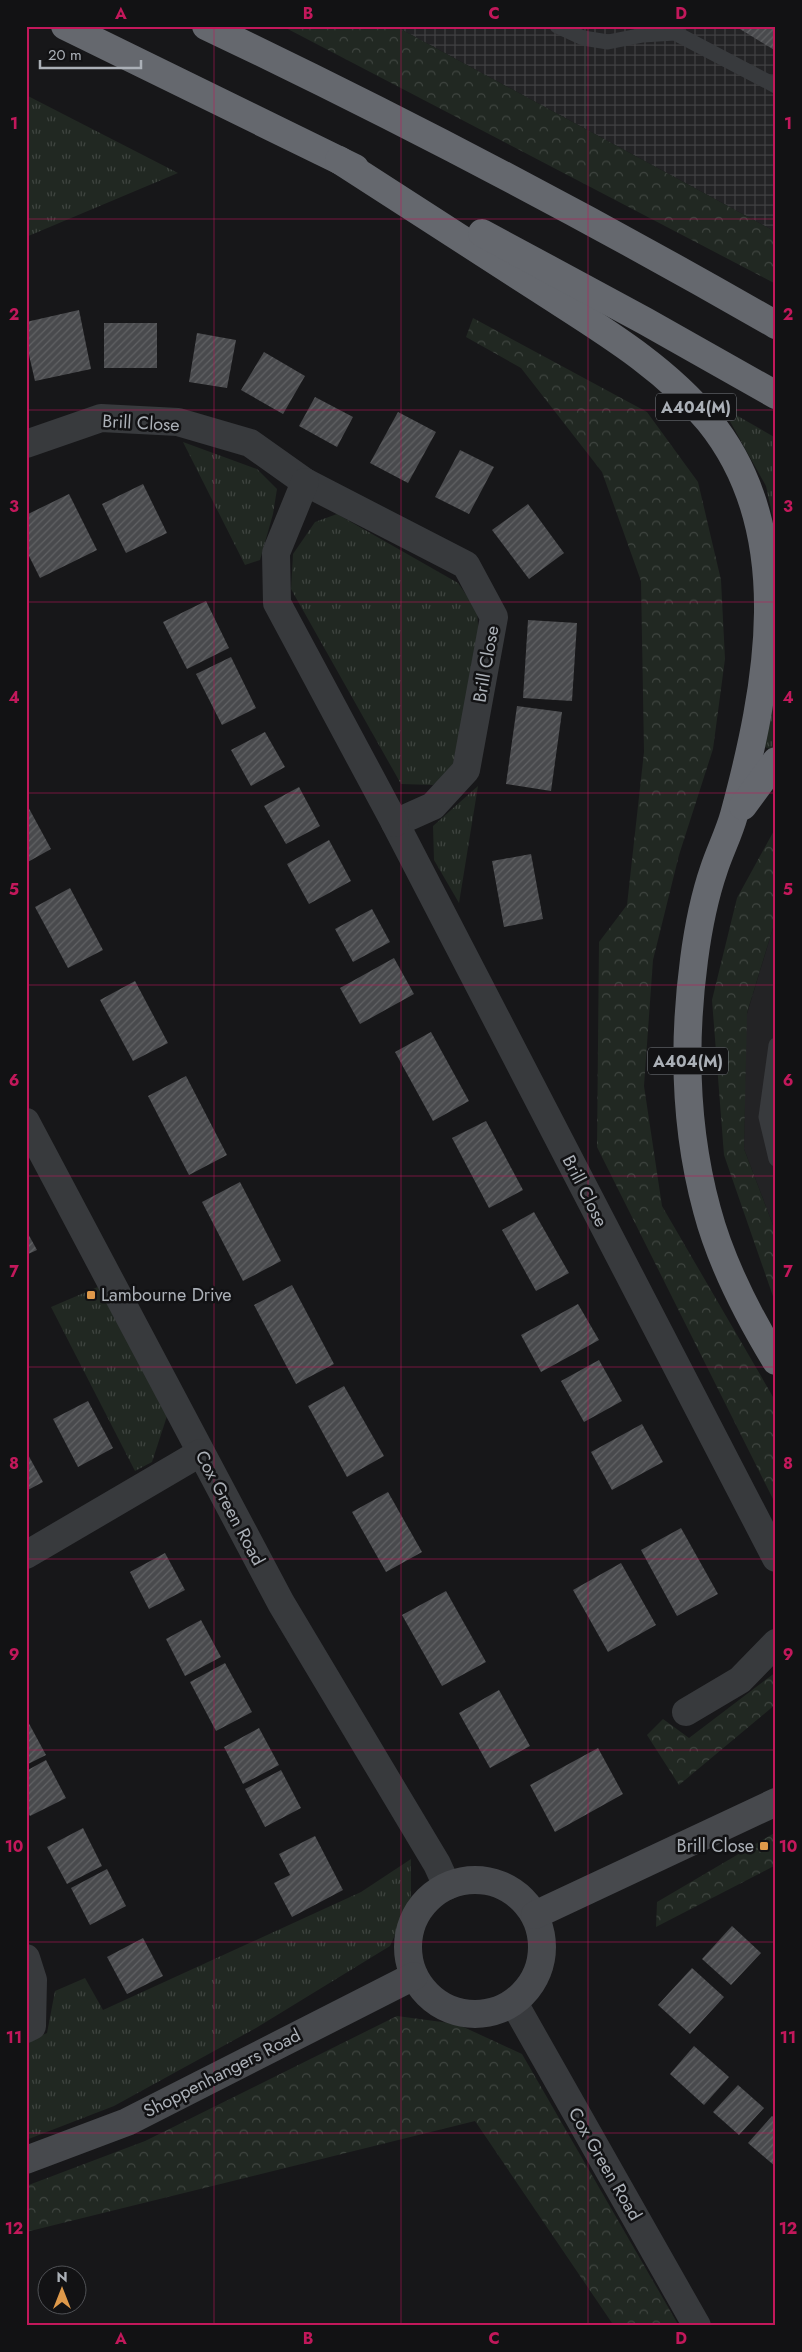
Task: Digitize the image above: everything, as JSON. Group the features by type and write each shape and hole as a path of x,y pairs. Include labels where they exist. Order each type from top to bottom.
{"highway":[{"name":"A404(M)","path":"65,26 339,160 602,297 776,396"},
{"path":"206,26 396,120 560,206 776,325"},
{"name":"A404(M)","path":"339,160 627,346 676,386 709,421 727,446 741,472 754,503 766,570 768,609 766,648 755,737 733,820 714,869 704,906 694,959 688,1008 690,1116 707,1210 720,1248 743,1301 776,1361"},
{"name":"A404(M)","path":"733,820 776,761"}],"street":[{"name":"Brill Close","path":"26,444 101,418 178,422 250,443 304,482 466,565 494,617 466,770 433,806 395,823"},
{"name":"Brill Close","path":"304,482 276,553 277,602 395,823 776,1558"},
{"name":"Cox Green Road","path":"26,1122 32,1150 281,1603 437,1864 447,1886"},
{"path":"26,1555 200,1453"},
{"path":"686,1712 740,1680 776,1643"},
{"path":"535,1916 776,1802"},
{"path":"467,1880 487,1881 507,1887 523,1900 535,1916 542,1934 543,1954 538,1973 528,1990 514,2003 493,2012 469,2014 446,2008 427,1995 414,1976 408,1955 409,1934 417,1914 430,1897 447,1886 467,1880"},
{"path":"26,1958 33,1980 32,2026 26,2029"},
{"name":"Shoppenhangers Road","path":"26,2160 127,2122 414,1976"},
{"name":"Cox Green Road","path":"514,2003 697,2326"}],"lane":[{"path":"557,26 583,38 608,42 656,33 675,33 776,86"},
{"path":"776,1045 766,1117 776,1159"}],"shaded area":[{"path":"395,26 776,26 776,232"},
{"path":"776,918 776,1233 744,1149 746,1017"}],"green space":[{"path":"282,26 395,26 776,232 776,284"},
{"path":"26,95 178,173 26,237"},
{"path":"473,318 647,412 698,482 721,580 725,659 713,749 679,855 653,960 644,1086 662,1206 776,1402 776,1505 597,1147 599,942 627,905 644,752 641,581 602,472 521,368 466,337"},
{"path":"722,407 776,438 776,532 766,486"},
{"path":"183,442 257,469 277,489 273,514 260,560 245,565"},
{"path":"337,514 458,583 477,610 479,639 452,769 433,785 401,784 291,589 293,554 315,522"},
{"path":"776,681 776,751 761,746"},
{"path":"478,786 459,903 434,860 433,826"},
{"path":"776,827 776,918 747,1013 744,1149 776,1233 776,1305 724,1155 712,1000 737,898"},
{"path":"100,1286 168,1413 152,1462 135,1471 51,1307"},
{"path":"776,1672 776,1704 679,1785 647,1735 663,1719 689,1738"},
{"path":"776,1832 776,1865 656,1927 657,1902"},
{"path":"411,1859 411,1900 390,1946 256,2028 114,2106 26,2140 26,2042 47,2033 55,1991 85,1978 103,2010 361,1892"},
{"path":"397,2016 457,2024 522,2054 679,2326 614,2326 475,2121 26,2232 26,2186 145,2141"}],"building":[{"path":"735,26 776,26 776,51"},
{"path":"79,310 91,369 35,381 26,342 26,322"},
{"path":"104,323 157,323 157,368 104,368"},
{"path":"197,333 236,340 227,388 189,382"},
{"path":"264,352 305,376 283,414 241,390"},
{"path":"315,397 353,417 337,447 299,426"},
{"path":"398,412 436,432 408,483 370,463"},
{"path":"460,450 494,467 469,514 435,497"},
{"path":"143,484 167,533 126,553 102,504"},
{"path":"69,494 97,550 40,578 26,550 26,515"},
{"path":"528,504 564,553 529,579 492,530"},
{"path":"206,601 229,648 187,669 163,622"},
{"path":"528,620 577,623 572,701 523,698"},
{"path":"231,657 256,708 222,725 196,674"},
{"path":"517,706 562,712 551,791 506,784"},
{"path":"265,732 285,767 251,786 231,750"},
{"path":"299,787 320,826 286,844 264,806"},
{"path":"26,803 51,849 26,863"},
{"path":"329,840 351,881 309,904 287,864"},
{"path":"531,854 543,919 504,927 492,861"},
{"path":"70,888 103,950 68,968 35,907"},
{"path":"372,909 390,942 353,962 335,929"},
{"path":"394,958 414,994 360,1024 340,988"},
{"path":"135,981 168,1043 133,1061 100,1000"},
{"path":"431,1032 469,1101 433,1121 395,1052"},
{"path":"186,1076 227,1155 189,1175 148,1096"},
{"path":"486,1121 523,1190 489,1208 452,1138"},
{"path":"240,1182 281,1261 243,1281 202,1202"},
{"path":"534,1212 569,1273 536,1291 502,1230"},
{"path":"26,1230 37,1250 26,1255"},
{"path":"292,1285 334,1364 296,1384 254,1305"},
{"path":"578,1304 599,1340 541,1372 521,1335"},
{"path":"599,1360 622,1401 584,1422 561,1381"},
{"path":"344,1386 384,1456 347,1477 308,1406"},
{"path":"88,1401 113,1448 78,1467 53,1419"},
{"path":"642,1424 663,1462 612,1490 591,1452"},
{"path":"26,1451 43,1482 26,1491"},
{"path":"388,1492 422,1552 386,1572 352,1512"},
{"path":"681,1528 718,1594 677,1616 641,1550"},
{"path":"165,1553 185,1590 149,1609 130,1572"},
{"path":"621,1563 656,1625 608,1652 573,1590"},
{"path":"446,1591 486,1662 442,1686 402,1615"},
{"path":"201,1620 221,1657 185,1676 166,1639"},
{"path":"225,1663 252,1712 216,1731 190,1682"},
{"path":"499,1690 530,1746 490,1768 459,1713"},
{"path":"26,1718 46,1755 26,1765"},
{"path":"259,1728 279,1765 243,1784 224,1747"},
{"path":"598,1748 623,1794 555,1832 530,1785"},
{"path":"46,1760 66,1798 30,1816 26,1809 26,1771"},
{"path":"281,1770 301,1808 265,1827 245,1789"},
{"path":"83,1828 102,1866 67,1884 47,1847"},
{"path":"315,1836 343,1890 292,1917 274,1883 290,1875 279,1854"},
{"path":"107,1869 126,1906 90,1925 71,1888"},
{"path":"732,1926 761,1953 731,1985 702,1959"},
{"path":"143,1938 163,1976 127,1994 107,1957"},
{"path":"692,1968 724,1997 690,2034 658,2005"},
{"path":"694,2046 729,2077 704,2105 670,2074"},
{"path":"738,2085 764,2108 739,2135 713,2112"},
{"path":"772,2116 776,2119 776,2167 748,2143"}],"place":[{"name":"Lambourne Drive","path":"91,1295"},
{"name":"Brill Close","path":"764,1846"}]}
